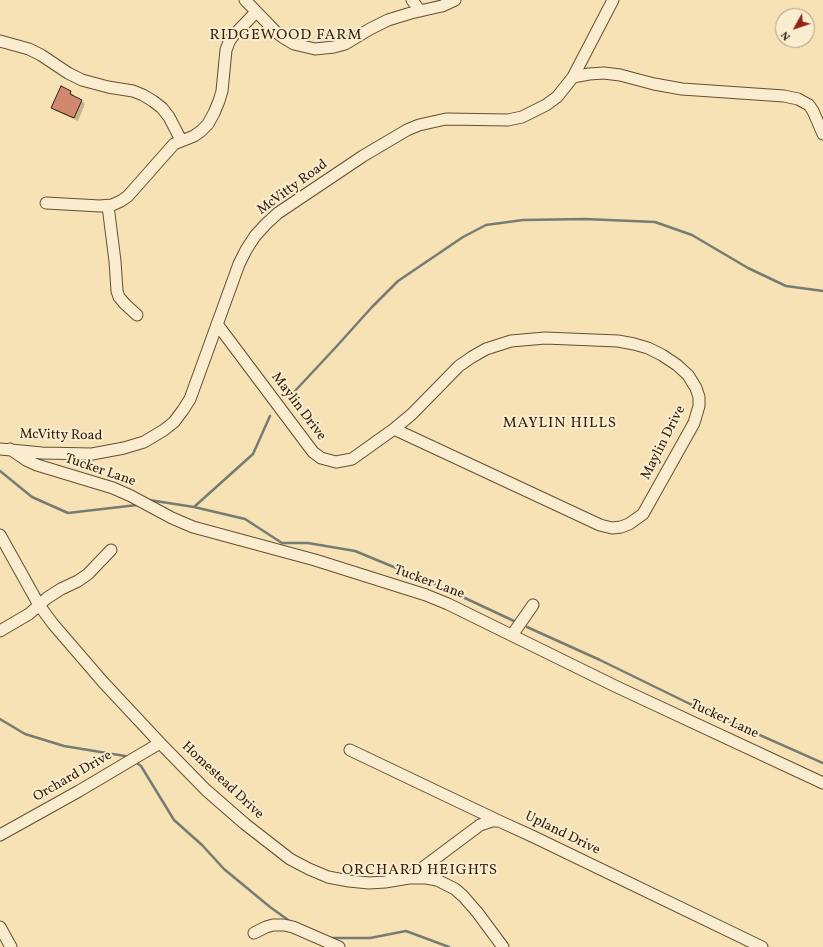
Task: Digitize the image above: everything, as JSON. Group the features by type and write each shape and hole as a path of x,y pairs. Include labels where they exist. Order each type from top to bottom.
{"street":[{"path":"245,0 276,32 284,38 294,44 315,49 330,48 345,44 388,20 442,6 455,0"},
{"path":"412,0 420,11"},
{"name":"McVitty Road","path":"5,449 64,454 92,454 124,448 154,437 174,422 183,410 198,377 239,264 255,236 278,213 363,156 407,130 426,123 446,119 508,120 522,117 546,105 557,97 573,77 613,0"},
{"path":"46,203 108,206 121,201 128,196 167,150 181,140 194,136 201,131 208,124 214,113 222,91 226,50 229,42 256,12"},
{"path":"0,41 41,55 68,73 82,80 102,86 133,91 144,95 162,108 169,117 181,140"},
{"path":"573,77 588,74 620,75 654,84 682,89 784,96 798,99 809,105 813,110 823,134"},
{"path":"108,206 115,260 117,291 119,297 137,315"},
{"name":"Maylin Drive","path":"217,324 314,452 321,458 336,462 352,459 394,429 412,414 460,366 472,357 501,343 528,338 567,338 618,341 648,348 677,365 688,375 696,388 699,397 699,406 694,423 643,514 629,524 612,528 600,525 394,429"},
{"name":"Tucker Lane","path":"5,449 37,465 113,488 193,527 315,560 426,595 448,604 617,687 823,782"},
{"name":"Homestead Drive","path":"0,535 39,605 53,624 103,682 206,790 275,849 296,863 328,877 349,881 369,883 409,878 480,826 492,821 499,822"},
{"path":"0,631 29,614 62,589 88,574 111,550"},
{"path":"512,635 533,605"},
{"name":"Orchard Drive","path":"0,835 79,791 160,743"},
{"name":"Upland Drive","path":"350,750 762,947"},
{"path":"409,878 426,878 437,880 455,889 464,896 503,947"},
{"path":"254,933 266,927 284,925 293,927 339,947"},
{"path":"0,926 12,947"}],"building":[{"path":"61,86 71,91 70,94 82,100 74,118 51,108"}],"waterway":[{"path":"294,392 398,281 463,237 486,225 523,220 585,219 655,222 692,235 748,268 786,286 823,291"},
{"path":"194,507 253,454 270,416"},
{"path":"0,471 32,497 68,513 137,505"},
{"path":"149,500 194,507 245,519 282,543 308,543 355,551 435,584 514,621"},
{"path":"527,627 600,660 690,704 823,763"},
{"path":"0,719 25,734 64,746 125,756"},
{"path":"138,764 141,766 174,820 202,845 224,869 270,907 291,922"},
{"path":"331,938 370,938 406,931 449,947"}],"district":[{"name":"RIDGEWOOD FARM","path":"286,36"},
{"name":"MAYLIN HILLS","path":"560,424"},
{"name":"ORCHARD HEIGHTS","path":"420,871"}]}
